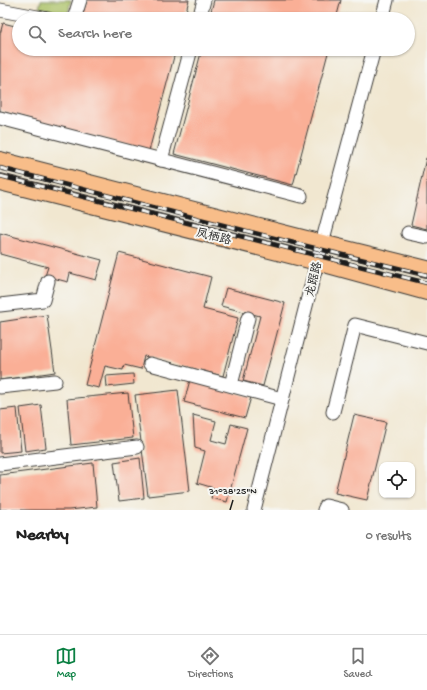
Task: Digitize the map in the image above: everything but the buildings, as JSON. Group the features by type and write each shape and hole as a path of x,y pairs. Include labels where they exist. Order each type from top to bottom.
{"main road":[{"name":"凤栖路","path":"0,160 322,243 427,268"},
{"name":"凤栖路","path":"0,182 317,262 427,292"}],"street":[{"path":"76,12 80,0"},
{"path":"201,12 204,0"},
{"path":"384,12 387,0"},
{"path":"0,10 12,12"},
{"path":"162,160 189,56"},
{"name":"龙踞路","path":"254,510 317,262 372,56"},
{"path":"0,118 301,196"},
{"path":"408,233 427,237"},
{"path":"0,305 43,300 48,281"},
{"path":"231,385 248,318"},
{"path":"333,412 355,325 427,343"},
{"path":"150,364 282,399"},
{"path":"0,387 55,381"},
{"path":"0,464 137,447"},
{"path":"324,510 326,506 342,510"}],"green space":[{"path":"41,0 71,0 68,12 58,12 39,8"}],"railway":[{"path":"0,168 294,243 427,275"},
{"path":"0,176 427,283"}]}
